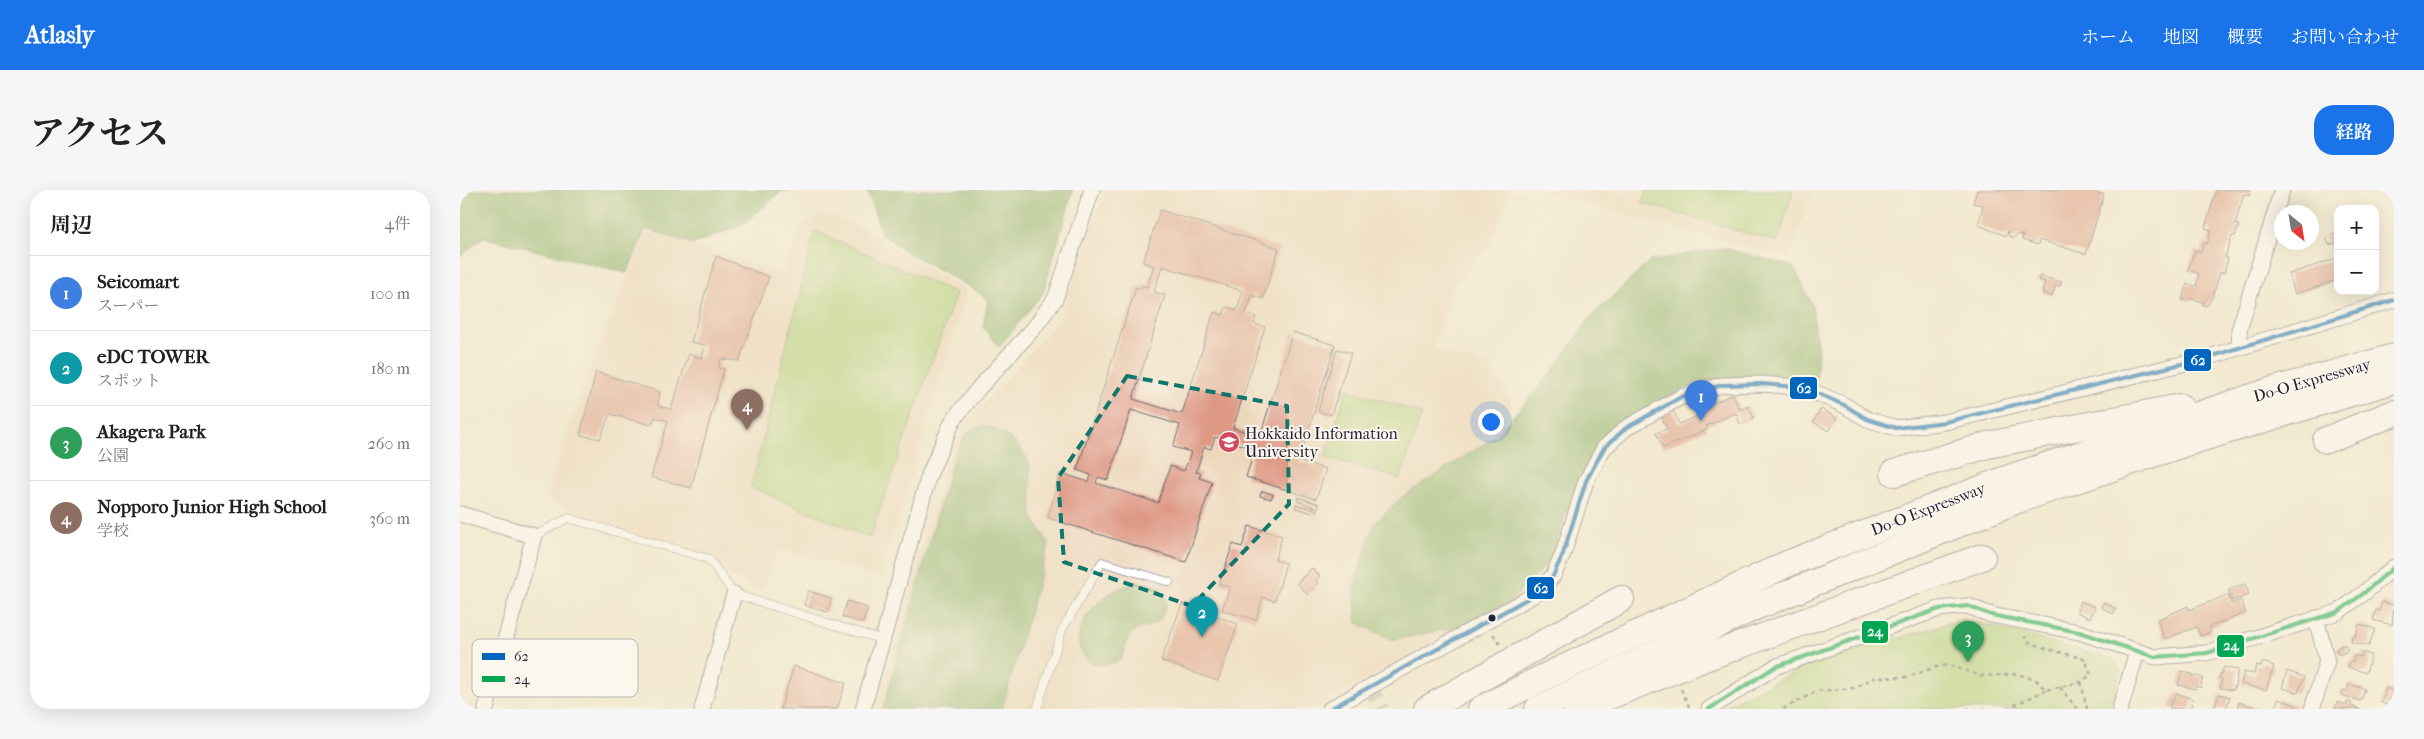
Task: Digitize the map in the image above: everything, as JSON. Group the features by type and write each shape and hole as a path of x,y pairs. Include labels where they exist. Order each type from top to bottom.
{"highway":[{"name":"Do-O Expressway","path":"1481,709 1540,679 1787,564 2006,479 2270,391 2394,357"},
{"name":"Do-O Expressway","path":"1538,709 1755,608 2015,501 2186,443 2394,380"},
{"path":"1894,473 1988,444 2270,391"},
{"path":"2326,440 2394,413"},
{"path":"1577,709 1710,656 1982,557"},
{"path":"1427,709 1621,598"}],"street":[{"path":"863,709 929,475 953,420 978,389 1034,328 1055,299 1092,190"},
{"path":"2240,347 2239,330 2282,190"},
{"path":"1330,709 1534,595 1553,576 1557,569 1586,481 1604,448 1626,428 1681,397 1722,385 1763,384 1805,388 1844,405 1867,419 1896,428 1945,422 2206,358 2394,300"},
{"path":"460,514 534,536 505,639"},
{"path":"1709,709 1775,667 1939,609 1968,606 1991,615 2023,623 2080,632 2155,657 2207,652 2338,612 2394,567"},
{"path":"702,709 734,594"},
{"path":"2312,709 2326,661 2316,618"},
{"path":"2120,709 2137,652"}],"lane":[{"path":"534,536 568,518 709,559 734,594 883,640"},
{"path":"1037,709 1062,630 1102,562 1169,582"}],"path":[{"path":"2007,709 2046,690 2081,682 2091,675 2086,659 2026,641 2023,623"},
{"path":"1783,709 1817,691 1854,688 1873,678 1908,677 1936,666 1949,665 1982,676 2017,674 2036,680 2046,690"},
{"path":"2081,682 2087,709"},
{"path":"2060,687 2076,709"},
{"path":"1681,689 1690,709"},
{"path":"1966,709 1986,709"}],"highlighted area":[{"path":"1127,376 1287,406 1289,504 1192,606 1064,562 1058,478"}],"shaded area":[{"name":"Hokkaido Information University","path":"1105,190 1510,190 1491,243 1453,286 1434,348 1488,366 1511,399 1499,457 1506,598 1315,709 877,709 945,467 963,427 1059,320"},
{"path":"1535,190 1812,190 1789,258"},
{"path":"820,214 854,222 897,251 966,290 881,577 778,549 763,590 545,499 592,362 647,231 782,274 799,229"}],"green space":[{"path":"460,190 792,190 782,191 742,225 693,244 646,229 627,273 483,237 460,257"},
{"path":"867,190 1073,190 1043,293 999,347 983,327 988,300 972,288 900,248 882,234"},
{"path":"1646,190 1793,190 1778,242 1642,203"},
{"path":"815,231 956,293 870,538 751,487"},
{"path":"1724,248 1794,267 1812,305 1818,353 1816,383 1776,375 1699,381 1606,432 1570,501 1551,560 1509,603 1459,627 1392,640 1357,623 1354,587 1374,524 1402,497 1496,436 1556,367 1590,318 1650,261"},
{"path":"1347,389 1422,414 1400,479 1325,457"},
{"path":"977,427 993,428 1012,440 1027,459 1030,466 1032,516 1049,544 1002,709 883,709 950,469 966,435"},
{"path":"1140,583 1151,585 1163,592 1166,602 1160,618 1158,621 1136,630 1130,635 1120,660 1111,664 1095,664 1080,649 1080,631 1083,622 1103,598 1121,587"},
{"path":"1963,619 2114,659 2120,671 2110,709 1719,709 1811,664"}],"building":[{"path":"1977,190 2089,190 2104,195 2086,254 2039,240 2038,245 2022,240 2023,235 2018,234 2013,238 2009,236 2008,231 2006,236 1978,225 1983,205 1973,203"},
{"path":"2216,190 2251,190 2249,196 2244,194 2235,224 2239,225 2235,236 2232,236 2225,257 2228,258 2224,273 2220,272 2213,296 2207,306 2203,305 2203,302 2189,298 2188,301 2182,299 2187,284 2196,286 2199,274 2188,270 2195,250 2201,252 2204,243 2207,244 2211,230 2205,228"},
{"path":"1160,210 1279,248 1263,299 1252,295 1246,314 1256,317 1254,324 1265,327 1233,428 1260,436 1293,332 1335,345 1299,461 1326,469 1316,499 1246,477 1255,449 1215,437 1211,449 1204,447 1196,472 1201,473 1199,478 1212,482 1186,562 1048,518 1060,473 1089,482 1091,475 1077,470 1136,287 1141,289 1142,285 1147,287 1154,266 1143,262","holes":["1162,266 1243,291 1237,310 1226,307 1223,315 1214,312 1182,414 1133,399 1165,295 1154,292","1131,410 1180,425 1173,447 1191,452 1184,471 1170,466 1158,503 1096,483 1098,477 1108,480"]},
{"path":"2334,234 2334,243 2329,245 2326,237"},
{"path":"716,256 769,277 739,361 721,359 718,368 724,369 691,488 651,477 668,421 655,417 652,425 610,414 600,439 580,435 596,372 660,392 658,406 671,409 689,354 702,358 705,345 691,342"},
{"path":"2334,259 2334,281 2295,294 2289,274"},
{"path":"2040,276 2062,282 2060,286 2056,285 2052,296 2042,293 2045,282 2038,280"},
{"path":"1337,349 1351,353 1331,415 1318,411"},
{"path":"1733,394 1740,410 1748,406 1754,418 1740,424 1736,413 1706,426 1708,429 1663,448 1656,433 1667,429 1661,416 1673,410 1679,424 1702,414 1700,409"},
{"path":"1821,409 1837,418 1829,431 1813,422"},
{"path":"1262,491 1273,494 1271,499 1260,496"},
{"path":"1298,497 1319,504 1318,508 1297,501"},
{"path":"1296,504 1317,510 1316,514 1295,508"},
{"path":"1249,526 1282,536 1275,560 1286,563 1275,601 1263,597 1256,620 1222,610 1230,587 1219,584 1233,544 1242,547"},
{"path":"1312,568 1320,576 1316,580 1318,584 1308,595 1297,583"},
{"path":"2245,584 2249,595 2232,601 2229,590"},
{"path":"808,591 831,598 828,612 804,605"},
{"path":"2228,595 2231,604 2241,600 2246,613 2209,627 2211,632 2200,636 2197,627 2165,639 2157,620 2188,606 2189,610"},
{"path":"847,601 868,608 863,623 842,617"},
{"path":"2081,601 2095,607 2090,618 2077,612"},
{"path":"2104,602 2116,609 2113,614 2101,607"},
{"path":"2382,602 2394,605 2392,625 2373,620 2376,610 2379,611"},
{"path":"1182,604 1238,624 1218,681 1161,661"},
{"path":"2359,624 2375,629 2369,646 2351,642 2352,636 2355,637"},
{"path":"2344,644 2348,651 2339,655 2336,649"},
{"path":"2363,652 2371,655 2366,673 2348,667 2350,661 2353,662 2355,655 2361,657"},
{"path":"2263,662 2274,666 2266,690 2241,684 2244,672 2254,674 2256,665 2261,666"},
{"path":"794,666 846,683 837,709 780,709"},
{"path":"2224,667 2238,670 2234,690 2220,688 2222,679 2219,678"},
{"path":"2182,671 2203,678 2200,688 2196,686 2195,689 2178,685"},
{"path":"2287,671 2304,677 2298,693 2282,688"},
{"path":"2349,684 2365,689 2361,701 2341,695 2343,690 2347,691"},
{"path":"2386,688 2394,691 2394,707 2381,703"},
{"path":"2176,693 2193,699 2190,709 2169,708"},
{"path":"2219,694 2230,697 2226,709 2214,709"},
{"path":"2278,699 2296,705 2295,709 2275,709"},
{"path":"2347,701 2352,703 2351,706 2360,709 2335,709 2337,702 2347,705"},
{"path":"2239,702 2255,707 2255,709 2237,709"}],"tunnel":[{"path":"1370,686 1382,709"}],"transit line":[{"name":"62","path":"1330,709 1534,595 1553,576 1563,554 1586,481 1604,448 1626,428 1681,397 1722,385 1763,384 1805,388 1844,405 1867,419 1896,428 1945,422 2206,358 2394,300"},
{"name":"24","path":"1709,709 1775,667 1939,609 1968,606 1991,615 2079,632 2155,657 2207,653 2338,612 2394,567"}],"place":[{"name":"Seicomart","path":"1701,421"},
{"name":"Nopporo Junior High School","path":"747,430"},
{"name":"Hokkaido Information University","path":"1229,442"},
{"name":"eDC TOWER","path":"1202,637"},
{"name":"Akagera Park","path":"1968,662"}]}
